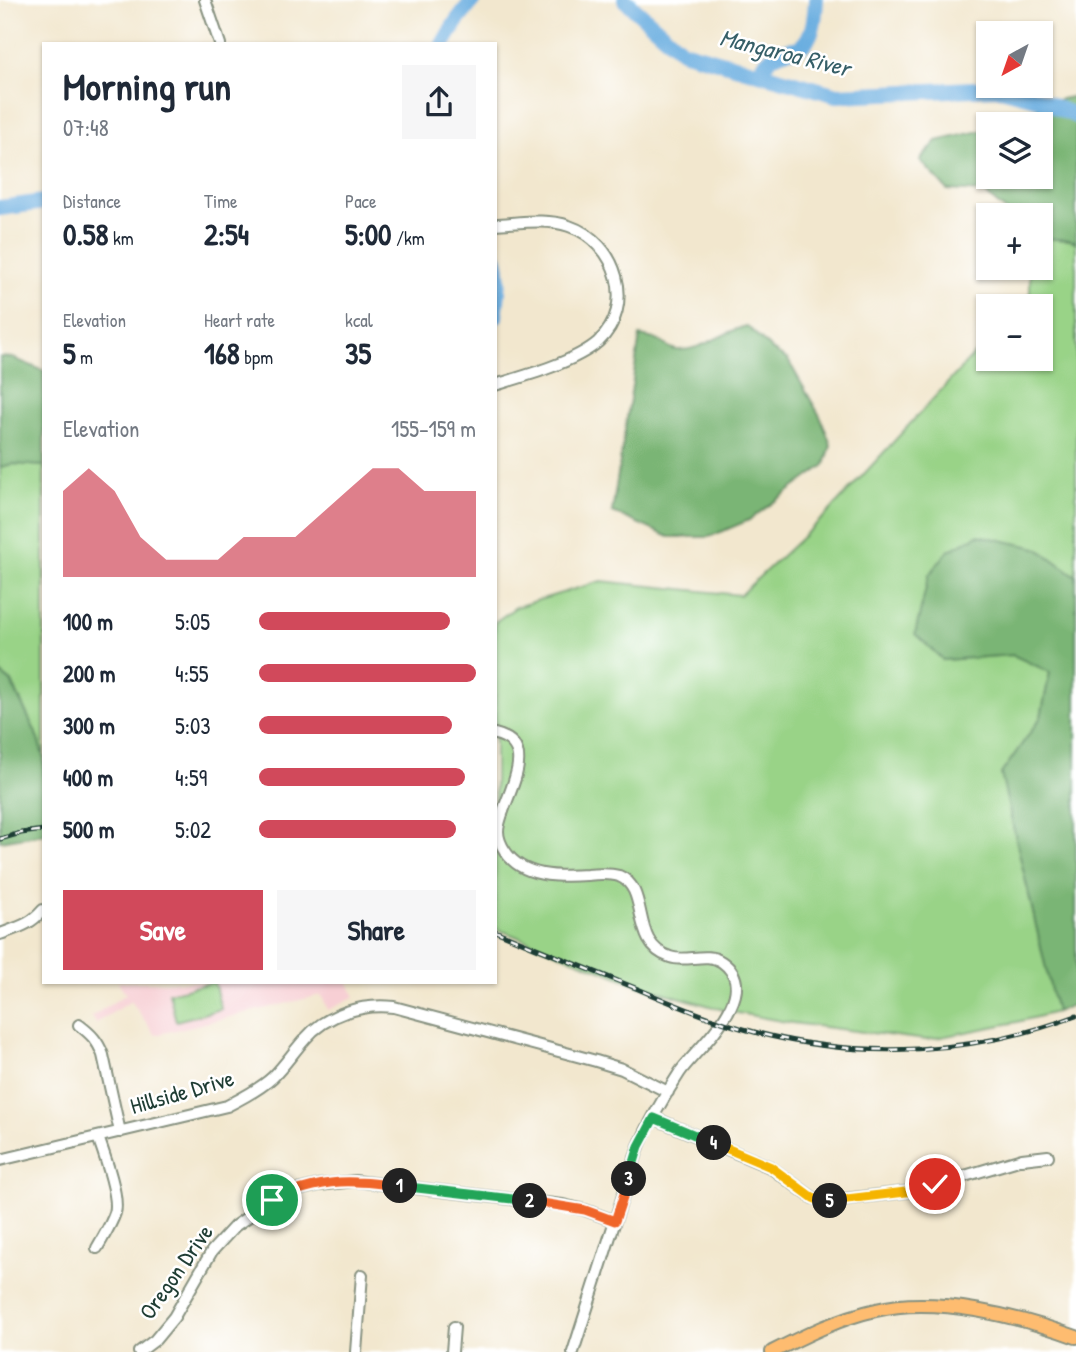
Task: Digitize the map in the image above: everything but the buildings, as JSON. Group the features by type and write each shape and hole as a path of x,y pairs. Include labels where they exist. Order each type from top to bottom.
{"main road":[{"path":"772,1352 845,1318 880,1309 918,1306 988,1312 1076,1338"}],"street":[{"path":"205,0 219,42"},
{"path":"497,384 559,363 593,346 609,329 619,303 618,281 611,263 601,247 588,235 572,227 554,223 501,224"},
{"path":"497,734 509,741 518,756 516,776 498,831 505,850 513,860 525,868 549,875 612,875 623,878 635,892 642,926 654,947 670,957 706,957 718,960 727,966 735,986 734,995 717,1031 687,1063 639,1146 573,1352"},
{"path":"0,934 33,921 42,911"},
{"name":"Hillside Drive","path":"0,1160 214,1110 236,1102 273,1077 318,1027 352,1010 371,1005 394,1007 596,1061 622,1069 668,1092"},
{"path":"79,1025 99,1043 120,1132"},
{"path":"654,1118 771,1167 821,1201 907,1192 1022,1159 1048,1156"},
{"path":"97,1248 116,1209 113,1188 98,1137"},
{"name":"Oregon Drive","path":"139,1352 155,1340 174,1317 212,1251 234,1226 272,1200 294,1191 355,1181 563,1205 615,1221"},
{"path":"356,1352 362,1275"},
{"path":"452,1352 454,1327"}],"shaded area":[{"path":"119,984 349,984 355,997 328,1010 321,995 155,1035 131,1001 96,1023 91,1017 126,994"}],"green space":[{"path":"1076,96 1076,242 1053,239 1053,203 996,203 983,192 947,190 920,160 937,141 976,132 976,189 1053,189 1053,112 1030,112 1061,99"},
{"path":"1053,239 1076,242 1076,576 1037,548 943,660 1013,655 1050,672 1041,717 1001,774 1056,1012 926,1040 792,1023 727,1011 644,987 497,929 497,621 516,607 601,581 740,595 829,512 976,352 976,371 1053,371 1053,294 1030,293 1030,280 1053,280"},
{"path":"747,326 772,350 788,360 820,416 831,445 825,465 749,520 709,537 669,537 612,512 640,336 657,340 677,350 696,347"},
{"path":"0,357 13,358 42,370 42,466 13,464 0,467"},
{"path":"13,464 42,466 42,752 12,682 0,673 0,467"},
{"path":"978,535 1037,548 1076,576 1076,1004 1056,1012 1001,774 1041,717 1050,672 1013,655 943,660 915,634 929,575 948,551"},
{"path":"0,673 11,682 35,731 42,752 42,834 0,841"},
{"path":"215,984 221,1009 176,1021 169,993"}],"waterway":[{"name":"Mangaroa River","path":"444,42 473,0"},
{"name":"Mangaroa River","path":"625,0 682,51 837,95 997,88 1035,98 1076,116"},
{"path":"759,73 766,62 780,52 798,48 805,43 813,26 816,0"},
{"name":"Mangaroa River","path":"0,208 42,202"},
{"name":"Mangaroa River","path":"497,265 497,302"}],"railway":[{"path":"0,839 42,830"},
{"path":"497,932 697,1013 742,1029 797,1042 878,1050 918,1049 998,1038 1038,1029 1076,1016"}],"route":[{"path":"272,1200 319,1185 355,1181 563,1205 615,1221 639,1146 654,1118 771,1167 821,1201 914,1191 935,1184"}]}
